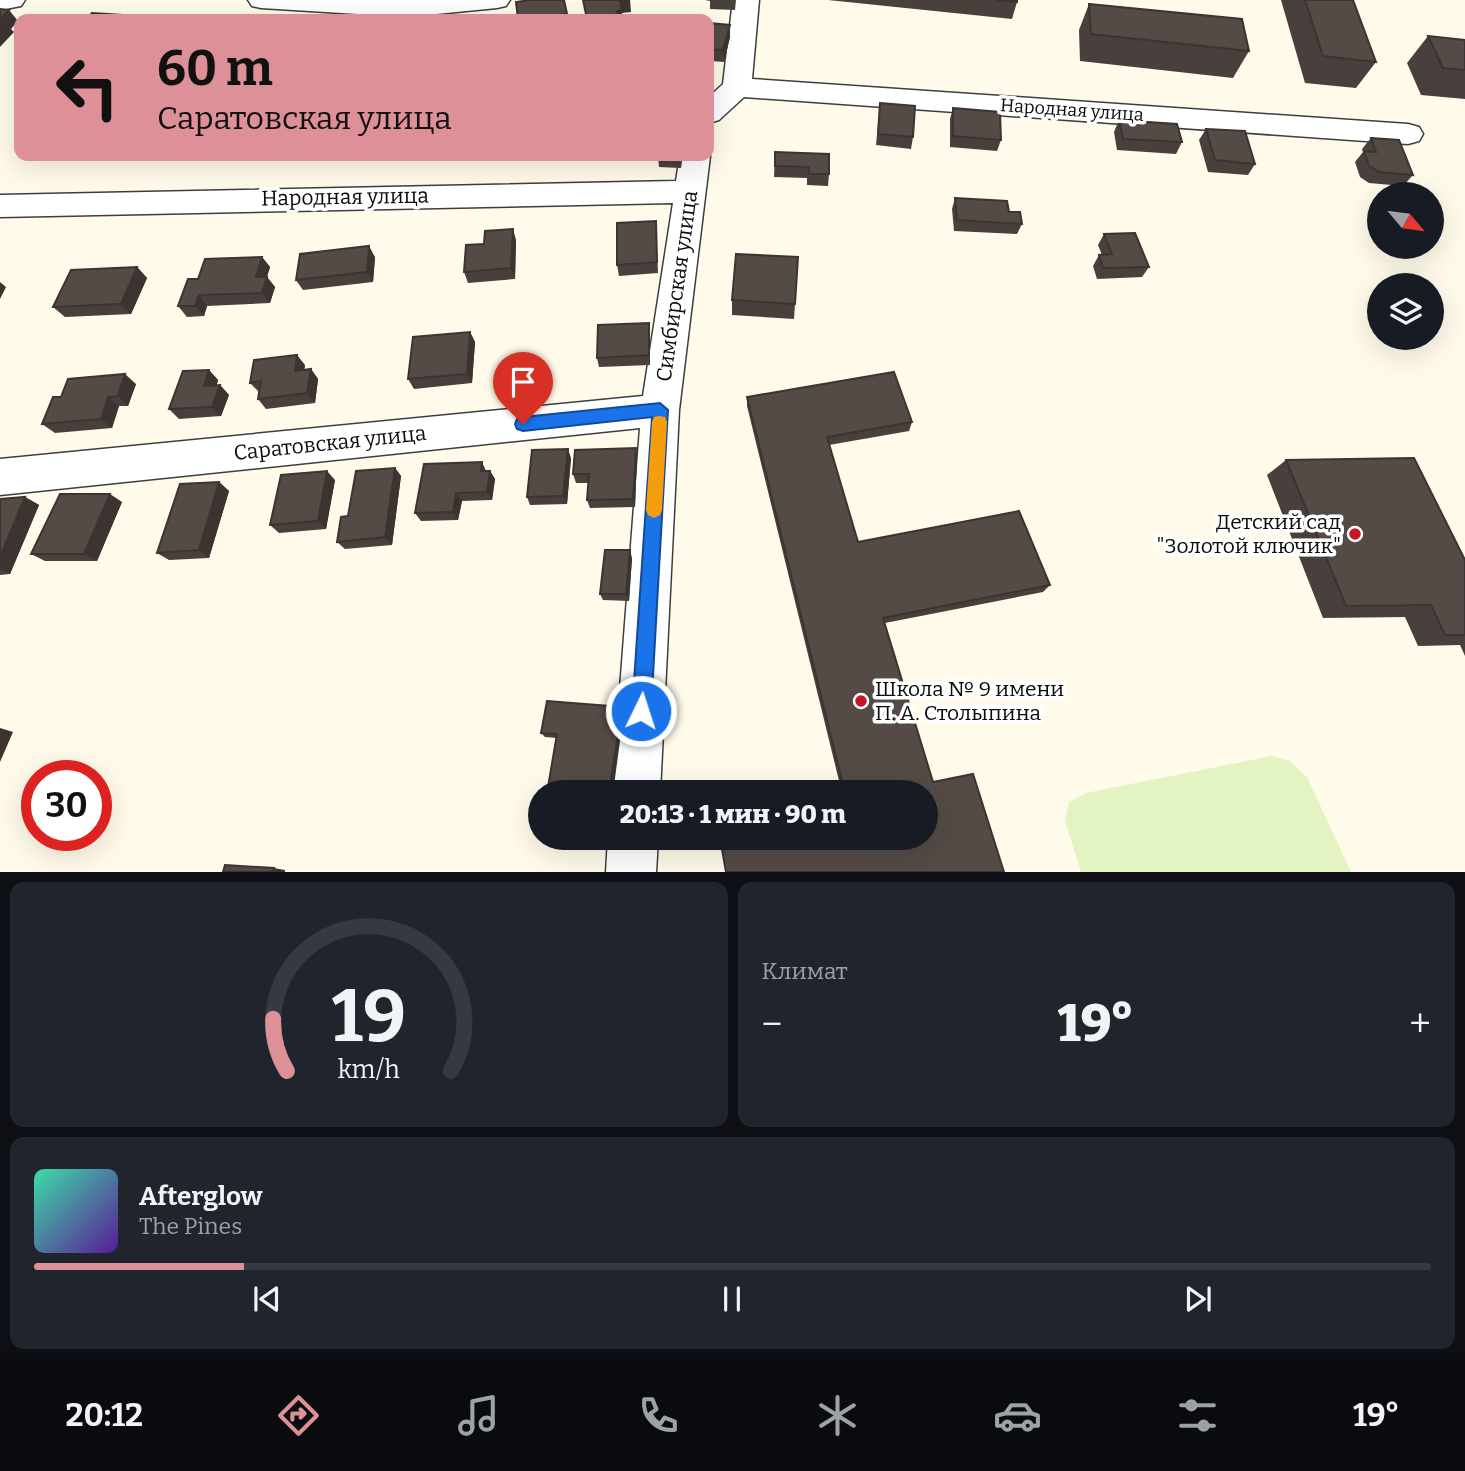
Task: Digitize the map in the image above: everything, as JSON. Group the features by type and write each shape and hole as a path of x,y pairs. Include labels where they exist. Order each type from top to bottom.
{"street":[{"path":"0,2 12,0"},
{"path":"261,0 406,9 497,0"},
{"path":"714,108 737,86 746,0"},
{"name":"Народная улица","path":"737,86 1408,134"},
{"name":"Народная улица","path":"0,206 692,174"},
{"name":"Симбирская улица","path":"637,780 660,410 692,174"},
{"name":"Саратовская улица","path":"0,477 660,410"},
{"path":"631,872 633,850"}],"green space":[{"path":"1272,756 1290,761 1307,777 1351,872 1081,872 1065,821 1069,802 1086,793"}],"building":[{"path":"564,0 567,14 517,14 516,2"},
{"path":"583,0 630,0 620,2 622,10 617,11 618,14 586,14"},
{"path":"1305,0 1353,0 1376,62 1323,56"},
{"path":"1089,4 1242,19 1249,51 1091,34"},
{"path":"0,9 9,10 0,19"},
{"path":"714,23 730,25 723,50 714,49"},
{"path":"1428,36 1465,40 1465,70 1443,68"},
{"path":"880,103 915,106 913,137 878,134"},
{"path":"953,108 1000,112 1001,140 953,136"},
{"path":"1119,120 1177,124 1182,142 1123,139"},
{"path":"1206,129 1245,131 1255,164 1215,160"},
{"path":"1371,138 1399,140 1413,175 1379,172 1369,166 1364,151 1376,152"},
{"path":"775,152 829,154 829,174 809,174 809,167 775,166"},
{"path":"955,198 1007,201 1009,212 1020,212 1022,224 957,220"},
{"path":"656,221 657,262 617,265 617,223"},
{"path":"513,229 511,268 464,272 466,245 484,244 485,231"},
{"path":"1135,233 1149,267 1103,268 1099,255 1112,254 1104,234"},
{"path":"369,246 367,272 296,280 300,254"},
{"path":"736,254 798,257 795,304 732,300"},
{"path":"262,257 256,277 267,277 262,293 199,295 195,306 178,306 188,279 198,279 205,259"},
{"path":"137,267 121,304 53,307 71,270"},
{"path":"649,323 649,355 597,358 598,325"},
{"path":"470,332 467,374 408,379 413,337"},
{"path":"297,355 295,371 311,369 307,393 258,399 261,381 250,383 254,360"},
{"path":"209,370 204,386 220,385 212,407 169,409 183,371"},
{"name":"Школа № 9 имени П. А. Столыпина","path":"894,372 912,422 827,437 858,542 1019,511 1050,585 883,618 932,780 842,780 747,397"},
{"path":"125,374 118,396 108,397 101,419 42,424 53,397 61,397 68,379"},
{"path":"636,448 633,499 587,500 589,474 573,474 575,450"},
{"path":"568,449 563,496 527,497 532,450"},
{"name":"Детский сад \"Золотой ключик\"","path":"1414,458 1465,560 1465,635 1445,635 1431,605 1346,606 1286,460"},
{"path":"482,462 481,471 490,471 487,492 456,493 453,512 415,513 424,464"},
{"path":"395,468 385,537 337,542 341,517 348,516 356,471"},
{"path":"327,471 318,521 270,525 281,475"},
{"path":"219,482 199,550 157,553 180,484"},
{"path":"60,494 110,494 84,554 31,554"},
{"path":"25,497 0,557 0,499"},
{"path":"605,550 630,550 626,594 600,594"},
{"path":"547,701 622,707 611,780 549,780 557,734 541,733"},
{"name":"Школа № 9 имени П. А. Столыпина","path":"973,774 1004,872 726,872 722,850 938,850 938,781"},
{"path":"225,865 274,868 273,872 223,872"}],"slow traffic":[{"path":"654,510 659,422"}],"place":[{"name":"Детский сад \"Золотой ключик\"","path":"1355,534"},
{"name":"Школа № 9 имени П. А. Столыпина","path":"861,701"}],"route":[{"path":"523,424 660,410 641,711"}]}
